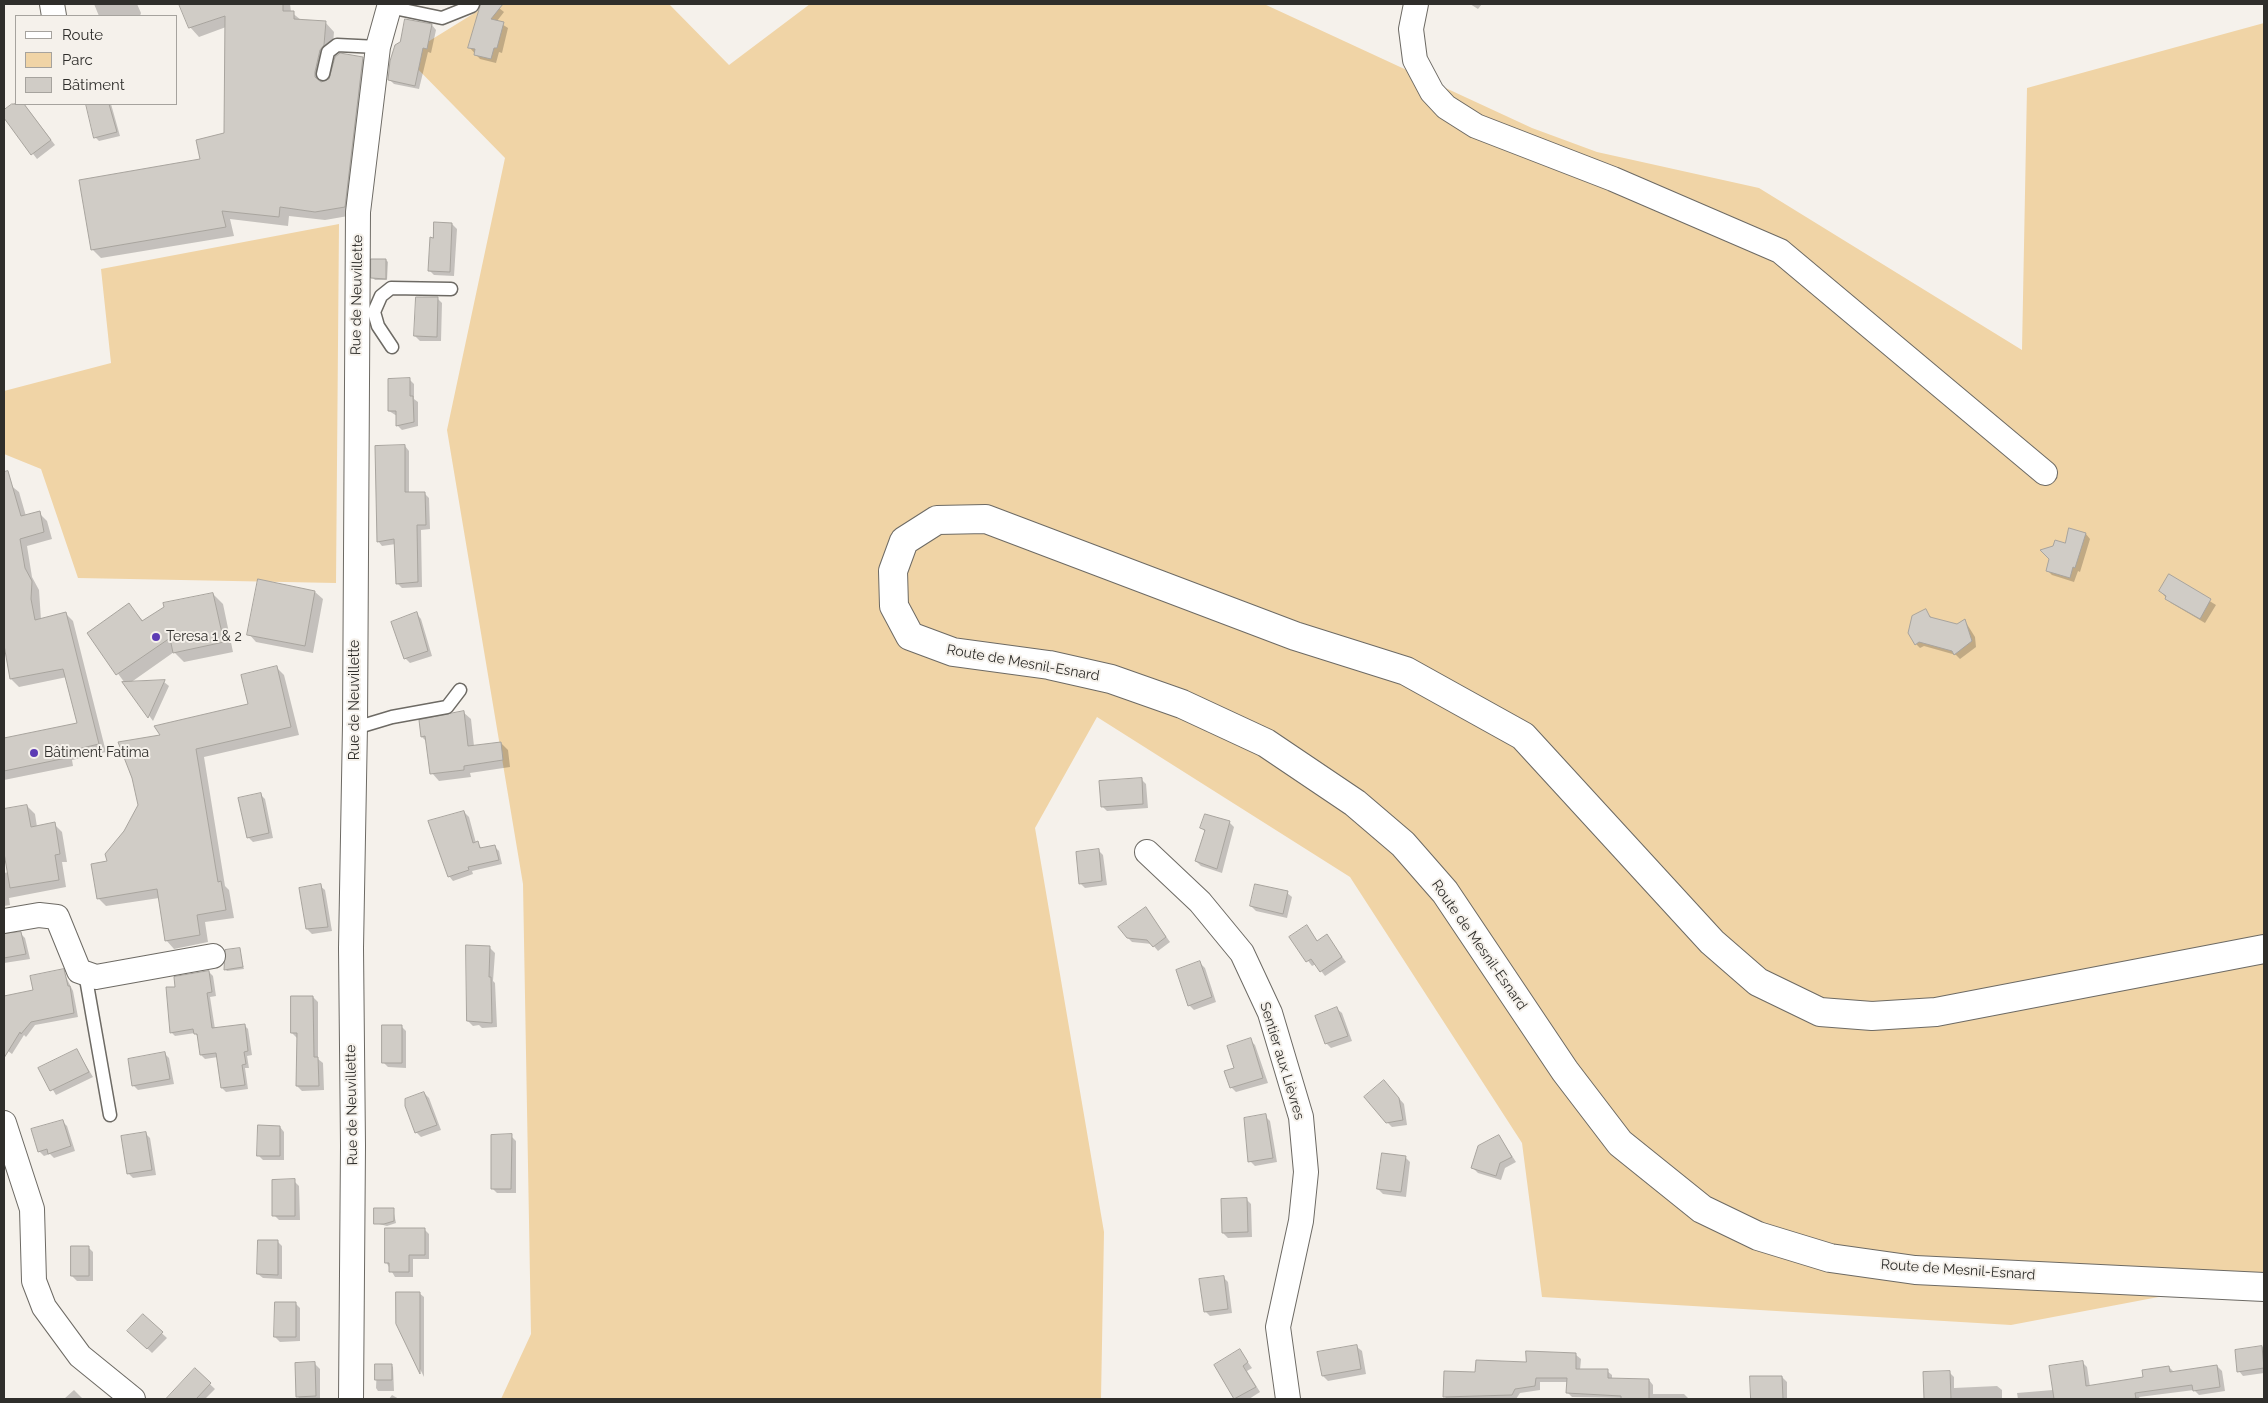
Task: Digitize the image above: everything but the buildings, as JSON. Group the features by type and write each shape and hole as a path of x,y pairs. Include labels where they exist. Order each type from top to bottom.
{"street":[{"path":"1416,4 1411,29 1415,60 1432,92 1446,107 1476,126 1613,179 1780,251 2045,473"},
{"name":"Rue de Neuvillette","path":"351,1399 353,1146 351,948 365,312 358,212 378,47 389,5"},
{"name":"Route de Mesnil-Esnard","path":"2264,949 1936,1012 1872,1016 1820,1012 1758,982 1712,942 1523,736 1406,671 1295,636 986,519 937,520 904,542 893,571 894,606 910,636 953,652 1049,665 1111,679 1182,704 1266,743 1355,803 1402,844 1445,892 1565,1071 1620,1143 1702,1209 1758,1236 1830,1258 1915,1270 2264,1287"},
{"name":"Sentier aux Lièvres","path":"1147,852 1200,902 1242,953 1270,1013 1301,1117 1306,1172 1301,1221 1278,1327 1288,1399"},
{"path":"4,921 39,915 57,917 79,971 96,977 213,956"},
{"path":"4,1123 32,1210 34,1281 44,1307 80,1356 133,1399"}],"lane":[{"path":"389,5 442,18 473,4"},
{"path":"323,74 328,52 337,45 378,47"},
{"path":"392,347 378,326 365,312 381,296 391,288 450,289"},
{"path":"355,725 362,726 392,716 447,707 460,690"},
{"path":"86,973 110,1115"}],"green space":[{"path":"489,4 669,4 729,65 810,4 1264,4 1532,128 1597,152 1759,188 2022,350 2027,88 2264,23 2264,1277 2011,1325 1542,1297 1522,1143 1350,877 1097,717 1035,828 1104,1232 1101,1399 501,1399 531,1334 523,884 447,430 505,158 405,56"},
{"path":"339,224 336,583 78,578 41,469 4,454 4,391 111,363 101,269"}],"place":[{"name":"Teresa 1 & 2","path":"156,637"},
{"name":"Bâtiment Fatima","path":"34,753"}]}
